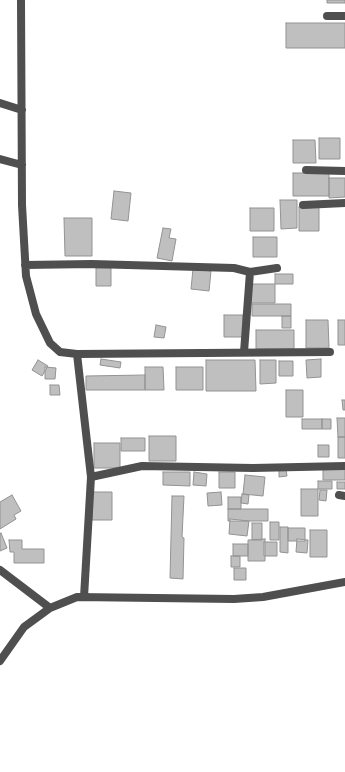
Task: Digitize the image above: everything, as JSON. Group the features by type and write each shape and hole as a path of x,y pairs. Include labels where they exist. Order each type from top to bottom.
{"street":[{"path":"21,0 22,205 25,265 26,276 36,314 50,343 60,352 77,354 330,352"},
{"path":"327,16 345,16"},
{"path":"0,103 22,110"},
{"path":"0,159 22,165"},
{"path":"306,170 345,171"},
{"path":"303,205 345,203"},
{"path":"25,265 92,264 234,268 250,272 277,268"},
{"path":"244,352 250,272"},
{"path":"77,354 91,477 84,597"},
{"path":"91,477 142,466 253,468 345,466"},
{"path":"0,570 50,608"},
{"path":"0,662 24,627 50,608 77,597 234,599 263,596 345,582"}],"building":[{"path":"327,0 345,0 345,3 327,3"},
{"path":"286,23 345,23 345,48 286,48"},
{"path":"319,138 340,138 340,159 319,159"},
{"path":"293,140 315,140 316,163 293,163"},
{"path":"293,173 329,173 329,196 293,196"},
{"path":"329,178 345,178 345,197 329,198"},
{"path":"114,191 131,193 128,221 111,219"},
{"path":"280,200 297,200 297,228 281,229"},
{"path":"299,207 319,207 319,231 299,231"},
{"path":"250,208 274,208 274,231 250,231"},
{"path":"64,218 92,218 92,256 65,256"},
{"path":"163,228 171,229 169,238 176,239 172,261 157,258"},
{"path":"253,237 277,237 277,257 253,257"},
{"path":"96,268 111,268 111,286 96,286"},
{"path":"193,269 211,271 209,291 191,289"},
{"path":"275,274 293,274 293,284 275,284"},
{"path":"251,284 275,284 275,303 251,303"},
{"path":"252,304 291,304 291,316 252,316"},
{"path":"224,315 243,315 243,337 224,337"},
{"path":"282,316 291,316 291,328 282,328"},
{"path":"306,320 328,320 329,348 306,348"},
{"path":"338,320 345,320 345,345 338,345"},
{"path":"156,325 166,327 164,338 154,337"},
{"path":"256,330 294,330 294,349 256,349"},
{"path":"101,359 121,362 120,368 100,365"},
{"path":"321,359 321,377 307,378 306,360"},
{"path":"38,360 48,366 42,376 32,370"},
{"path":"206,360 255,360 256,391 206,391"},
{"path":"260,360 276,360 276,383 260,384"},
{"path":"279,361 293,361 293,376 279,376"},
{"path":"45,367 56,368 55,379 45,379"},
{"path":"145,367 163,367 164,390 145,390"},
{"path":"176,367 203,367 203,390 176,390"},
{"path":"145,375 145,390 86,390 86,376"},
{"path":"50,385 59,385 60,395 50,395"},
{"path":"286,390 303,390 303,417 286,417"},
{"path":"342,400 345,400 345,410 343,410"},
{"path":"337,418 345,418 345,437 338,437"},
{"path":"302,419 322,419 322,429 302,429"},
{"path":"322,419 331,419 331,429 322,429"},
{"path":"149,436 176,436 176,461 149,461"},
{"path":"338,437 345,437 345,458 338,458"},
{"path":"121,438 145,438 145,451 121,451"},
{"path":"94,443 120,443 120,468 94,468"},
{"path":"318,445 329,445 329,457 318,457"},
{"path":"345,467 345,480 323,480 323,468"},
{"path":"279,469 286,469 287,476 279,477"},
{"path":"163,472 190,472 190,486 163,485"},
{"path":"194,472 207,474 206,486 193,485"},
{"path":"219,472 235,472 235,488 219,488"},
{"path":"245,475 265,477 263,496 243,494"},
{"path":"318,481 332,481 332,489 318,489"},
{"path":"337,482 345,482 345,489 337,489"},
{"path":"301,489 318,489 318,516 301,516"},
{"path":"320,490 327,490 326,501 319,500"},
{"path":"92,492 112,492 112,520 92,520"},
{"path":"221,492 222,505 208,506 207,493"},
{"path":"242,494 249,495 248,504 241,503"},
{"path":"12,495 21,511 14,515 16,519 0,529 0,502"},
{"path":"172,496 184,496 182,537 184,538 183,579 170,578"},
{"path":"228,497 241,497 241,509 228,509"},
{"path":"228,509 268,509 268,521 228,521"},
{"path":"230,519 249,521 247,536 229,534"},
{"path":"270,522 279,522 279,540 270,540"},
{"path":"252,523 262,523 262,540 252,540"},
{"path":"280,527 288,527 288,553 280,552"},
{"path":"288,528 305,528 305,541 288,541"},
{"path":"310,530 327,530 327,557 310,557"},
{"path":"1,533 7,548 0,551 0,534"},
{"path":"265,539 265,561 248,561 248,540"},
{"path":"297,539 308,540 307,553 296,552"},
{"path":"9,540 22,540 22,549 44,549 44,563 14,563 14,552 10,552"},
{"path":"264,542 277,542 277,556 264,556"},
{"path":"233,544 248,544 248,556 233,556"},
{"path":"231,556 240,556 240,567 231,567"},
{"path":"234,568 246,568 246,580 234,580"}]}
